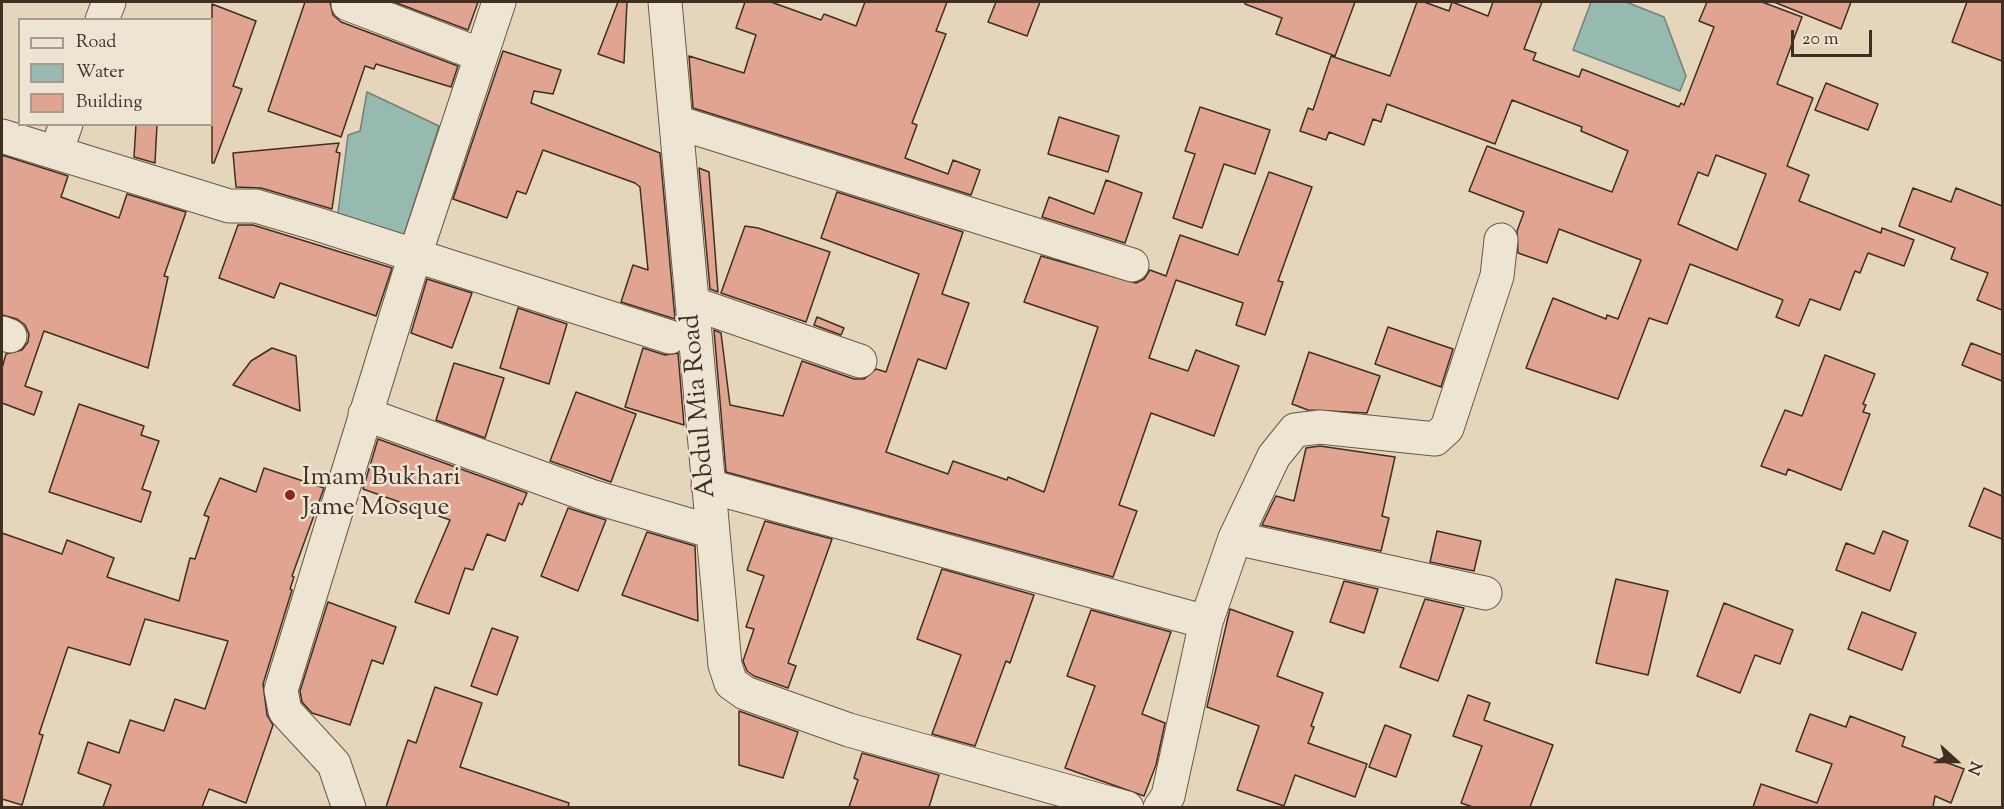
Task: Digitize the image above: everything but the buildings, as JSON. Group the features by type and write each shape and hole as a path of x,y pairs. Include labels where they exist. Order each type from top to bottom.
{"street":[{"path":"103,18 109,2"},
{"path":"349,807 334,764 285,711 281,690 414,255 499,2"},
{"name":"Abdul Mia Road","path":"665,2 712,532 725,665 731,683 745,693 849,730 1127,807"},
{"path":"348,4 481,55"},
{"path":"676,122 1132,265"},
{"path":"2,136 61,138 195,196 230,206 256,206 670,337"},
{"path":"1160,807 1168,796 1206,622 1235,538 1274,456 1295,430 1320,427 1435,439 1447,428 1497,276 1501,240"},
{"path":"692,303 860,361"},
{"path":"365,414 591,496 712,532"},
{"path":"708,486 1206,622"},
{"path":"1235,538 1485,593"}],"water":[{"path":"1591,2 1626,2 1664,17 1686,76 1680,91 1573,50"},
{"path":"367,92 439,126 402,241 337,221 348,135 360,131"}],"place":[{"name":"Imam Bukhari Jame Mosque","path":"290,495"}]}
